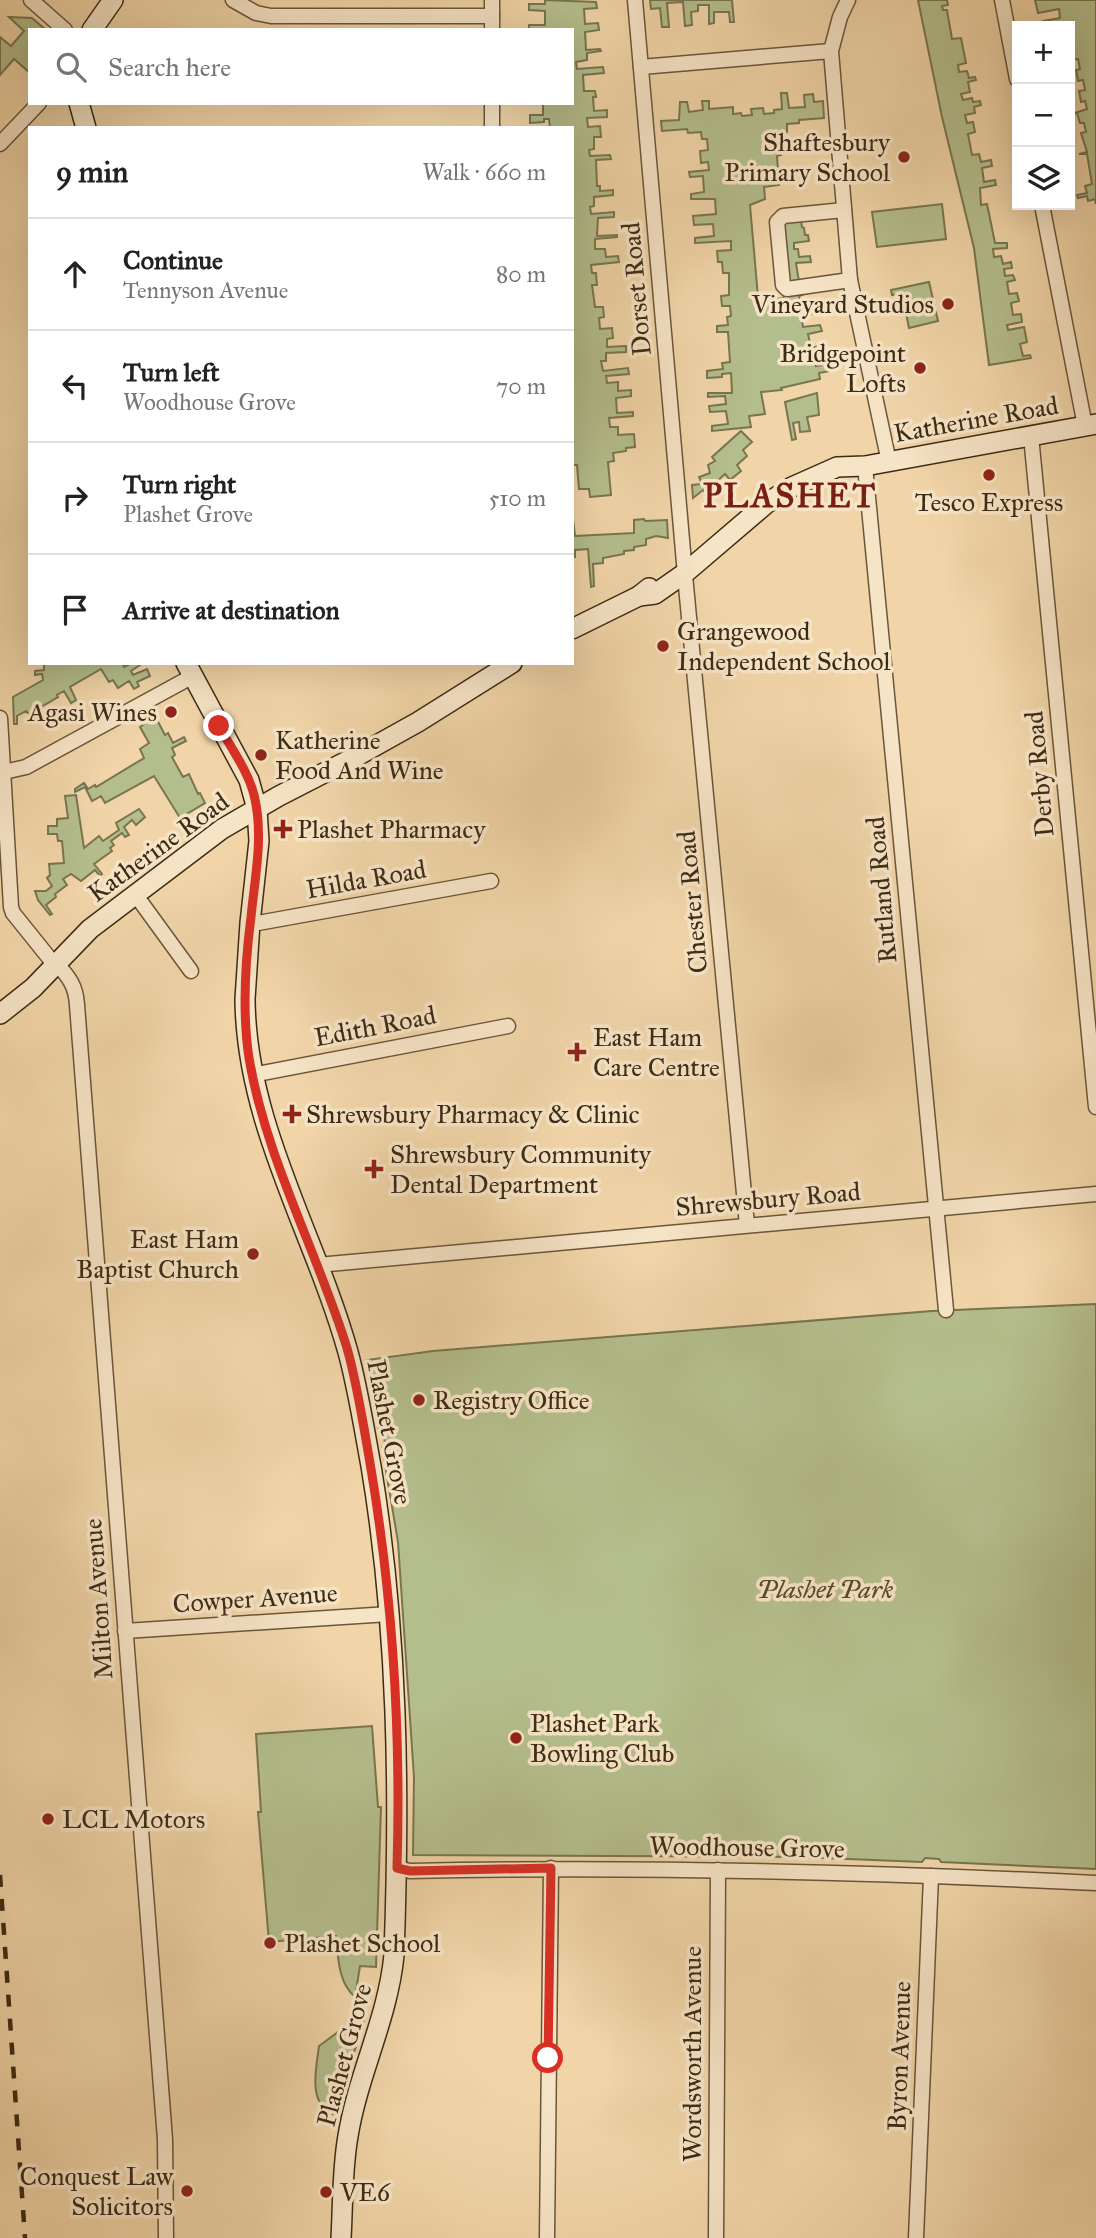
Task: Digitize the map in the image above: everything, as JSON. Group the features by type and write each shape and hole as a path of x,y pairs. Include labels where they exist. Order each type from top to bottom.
{"main road":[{"path":"93,28 113,0"},
{"path":"80,105 85,126"},
{"name":"Katherine Road","path":"574,628 639,596 655,594 685,573 767,503 807,481 839,476 865,466 1091,425"},
{"name":"Katherine Road","path":"0,1014 33,988 90,929 222,829 418,722 507,665"},
{"name":"Plashet Grove","path":"190,670 248,780 257,808 259,841 250,923 245,1023 253,1075 275,1154 318,1265 347,1351 362,1415 381,1527 398,1773 397,1868 391,1982 348,2136 341,2238"}],"street":[{"path":"31,0 63,28"},
{"path":"233,0 256,13 271,16 492,23 492,0"},
{"name":"Dorset Road","path":"635,0 685,573"},
{"path":"848,0 840,17 831,51 850,280 889,462"},
{"path":"1002,0 1012,53"},
{"path":"641,67 831,51"},
{"path":"0,144 37,105"},
{"path":"492,105 492,126"},
{"path":"845,210 783,216 777,222 783,285 787,289 850,280"},
{"path":"1043,210 1091,425"},
{"name":"Derby Road","path":"1031,436 1096,1107"},
{"name":"Rutland Road","path":"865,466 946,1310"},
{"name":"Chester Road","path":"685,573 747,1226"},
{"path":"4,772 26,767 190,670"},
{"name":"Milton Avenue","path":"0,718 11,907 13,914 72,982 76,991 164,2139 166,2238"},
{"name":"Hilda Road","path":"250,923 491,881"},
{"path":"135,894 191,971"},
{"name":"Edith Road","path":"253,1075 508,1026"},
{"name":"Shrewsbury Road","path":"318,1265 1096,1194"},
{"name":"Cowper Avenue","path":"125,1631 389,1614"},
{"name":"Woodhouse Grove","path":"397,1868 410,1871 551,1868 718,1870 1096,1882"},
{"path":"547,2238 551,1868"},
{"name":"Wordsworth Avenue","path":"716,2238 718,1870"},
{"name":"Byron Avenue","path":"916,2238 931,1876"}],"green space":[{"path":"545,0 596,2 597,8 584,9 585,24 598,23 599,30 585,32 586,50 601,51 587,53 587,60 576,62 577,69 603,67 604,73 583,75 584,91 595,91 594,111 607,110 607,117 587,118 588,127 600,126 601,137 594,137 594,149 589,150 590,156 610,155 611,159 596,160 597,186 600,186 600,191 613,190 613,195 594,197 594,206 590,207 591,214 614,212 614,217 598,218 597,236 617,237 595,239 595,249 605,249 606,257 618,256 619,262 591,265 592,273 596,273 597,285 592,285 595,307 603,307 604,317 599,318 600,329 612,328 613,338 607,339 607,347 626,346 626,352 606,353 606,361 601,361 603,371 628,368 629,374 606,376 607,383 618,382 618,391 631,390 631,396 616,398 617,413 633,412 633,416 609,418 610,427 618,427 618,435 634,434 635,447 613,453 614,461 608,462 611,495 590,497 589,489 579,489 577,465 574,465 574,126 550,126 549,119 530,123 530,115 543,115 543,105 574,105 574,28 529,28 529,25 545,25 545,11 529,10 529,4 545,4"},
{"path":"650,0 732,0 734,22 730,22 729,12 714,12 714,23 709,24 709,5 698,5 698,11 691,12 692,25 685,26 683,2 667,3 669,27 662,27 660,8 651,9"},
{"path":"918,0 947,0 948,5 942,6 943,10 947,10 952,39 961,38 966,63 958,65 959,72 967,71 969,78 975,77 976,80 968,82 970,92 961,94 963,100 972,98 973,102 980,101 981,105 974,107 975,113 965,115 967,123 973,122 975,132 968,134 972,155 979,154 981,162 991,160 992,166 982,168 984,182 995,180 996,185 980,188 981,205 987,204 995,243 1007,243 1007,248 993,249 994,257 1001,256 1003,264 1011,262 1012,268 1004,269 1005,276 1013,275 1015,280 1007,282 1009,294 1017,293 1019,301 1011,303 1013,315 1021,314 1022,322 1007,325 1008,330 1024,327 1027,342 1020,344 1023,356 1030,355 1031,358 989,365 974,248 942,117"},
{"path":"1035,0 1096,0 1096,204 1095,199 1088,201 1087,196 1078,198 1077,195 1087,193 1085,186 1092,184 1087,154 1079,154 1087,152 1081,133 1086,132 1084,123 1080,123 1075,113 1087,109 1085,101 1081,102 1079,91 1085,90 1083,80 1078,81 1076,70 1080,69 1078,59 1075,59 1075,21 1043,21 1060,18 1059,9 1038,13"},
{"path":"9,17 32,18 44,28 28,28 28,71 14,59 0,75 0,37 11,46 24,31"},
{"path":"781,93 787,93 789,108 805,107 804,95 813,94 814,102 823,101 824,118 787,124 787,132 779,133 779,185 764,187 765,199 750,205 758,297 763,302 813,291 799,296 801,302 808,301 809,307 816,306 817,313 801,315 803,327 820,325 822,331 808,334 811,348 822,345 823,352 814,354 816,366 829,364 830,371 819,373 820,379 781,388 782,390 761,392 765,414 749,416 751,427 712,431 712,426 728,424 726,411 710,412 709,406 726,404 725,396 708,397 708,393 732,393 731,373 707,378 707,371 723,369 722,363 730,362 728,332 717,332 717,326 728,325 727,317 731,316 730,306 722,306 721,296 729,295 729,273 723,273 717,251 731,250 731,241 695,243 695,238 714,236 713,224 694,225 693,216 716,214 715,199 691,199 691,194 704,192 703,176 690,177 689,172 709,170 708,162 701,163 700,151 708,150 707,139 702,139 701,132 688,133 687,129 662,131 661,121 679,120 680,102 687,102 689,112 703,110 702,101 709,101 709,109 733,107 733,114 741,113 742,116 752,115 751,109 763,108 764,114 774,113 774,110 782,109"},
{"path":"942,204 946,239 877,247 872,212"},
{"path":"787,218 801,221 805,235 808,235 809,241 794,243 799,257 810,256 811,262 796,263 799,282 787,283 782,224"},
{"path":"929,282 938,321 909,328 906,313 896,314 895,307 905,305 903,293 892,295 891,290"},
{"path":"817,393 819,415 807,417 810,431 800,432 799,422 793,423 796,439 792,440 785,402"},
{"path":"741,431 752,442 743,450 747,456 737,465 741,471 730,480 725,474 705,492 703,490 693,498 692,485 702,484 699,477 710,473 708,465 715,461 712,457"},
{"path":"634,520 667,520 668,538 656,536 646,539 646,545 624,551 624,554 603,558 603,563 593,564 594,586 591,587 588,549 575,550 575,557 574,527 575,536 634,533"},
{"path":"44,665 140,665 131,671 133,675 147,669 150,676 137,682 139,686 134,689 129,681 118,688 113,680 109,682 101,669 70,687 76,700 71,703 64,691 29,714 26,711 17,716 17,724 14,724 13,697 43,680 42,674 35,675 35,671 44,670"},
{"path":"154,714 165,735 168,733 173,743 184,737 186,741 172,748 175,755 172,757 183,777 189,774 205,803 180,818 154,776 105,803 101,796 92,801 85,787 75,792 75,789 84,783 88,789 95,785 96,787 144,758 140,749 149,743 140,727 144,724 142,720"},
{"path":"76,795 84,848 99,836 103,841 119,830 116,823 139,809 145,817 136,825 132,820 124,827 129,835 125,837 122,833 111,841 114,845 110,848 112,851 94,864 102,874 100,876 95,870 81,881 71,874 63,879 67,885 46,905 52,914 50,915 38,900 35,891 46,891 52,886 47,878 50,875 49,864 64,863 62,841 58,841 57,834 48,834 48,826 57,826 57,819 68,818 65,796"},
{"name":"Plashet Park","path":"1096,1304 1096,1869 941,1862 939,1859 925,1858 922,1862 798,1857 413,1855 414,1777 398,1542 382,1447 385,1443 383,1433 379,1430 367,1360 433,1351 932,1311"},
{"path":"372,1726 378,1807 381,1807 376,1967 360,1966 355,1997 342,1977 336,1936 269,1942 258,1812 261,1812 256,1734"},
{"path":"365,2017 335,2115 326,2110 317,2095 315,2076 319,2046 357,2018"}],"railway":[{"path":"0,1875 25,2238"}],"place":[{"name":"Shaftesbury Primary School","path":"904,157"},
{"name":"Vineyard Studios","path":"948,304"},
{"name":"Bridgepoint Lofts","path":"920,368"},
{"name":"Tesco Express","path":"989,475"},
{"name":"Grangewood Independent School","path":"663,646"},
{"name":"Agasi Wines","path":"171,712"},
{"name":"Katherine Food And Wine","path":"261,755"},
{"name":"Plashet Pharmacy","path":"283,829"},
{"name":"East Ham Care Centre","path":"577,1052"},
{"name":"Shrewsbury Pharmacy & Clinic","path":"292,1114"},
{"name":"Shrewsbury Community Dental Department","path":"374,1169"},
{"name":"East Ham Baptist Church","path":"253,1254"},
{"name":"Registry Office","path":"419,1400"},
{"name":"Plashet Park Bowling Club","path":"516,1738"},
{"name":"LCL Motors","path":"48,1819"},
{"name":"Plashet School","path":"270,1943"},
{"name":"Conquest Law Solicitors","path":"187,2191"},
{"name":"VE6","path":"326,2192"}],"district":[{"name":"PLASHET","path":"790,495"}],"route":[{"path":"219,726 253,791 260,828 245,999 245,1023 253,1075 275,1154 334,1308 347,1351 362,1415 381,1527 395,1695 397,1868 410,1871 551,1868 548,2058"}]}
